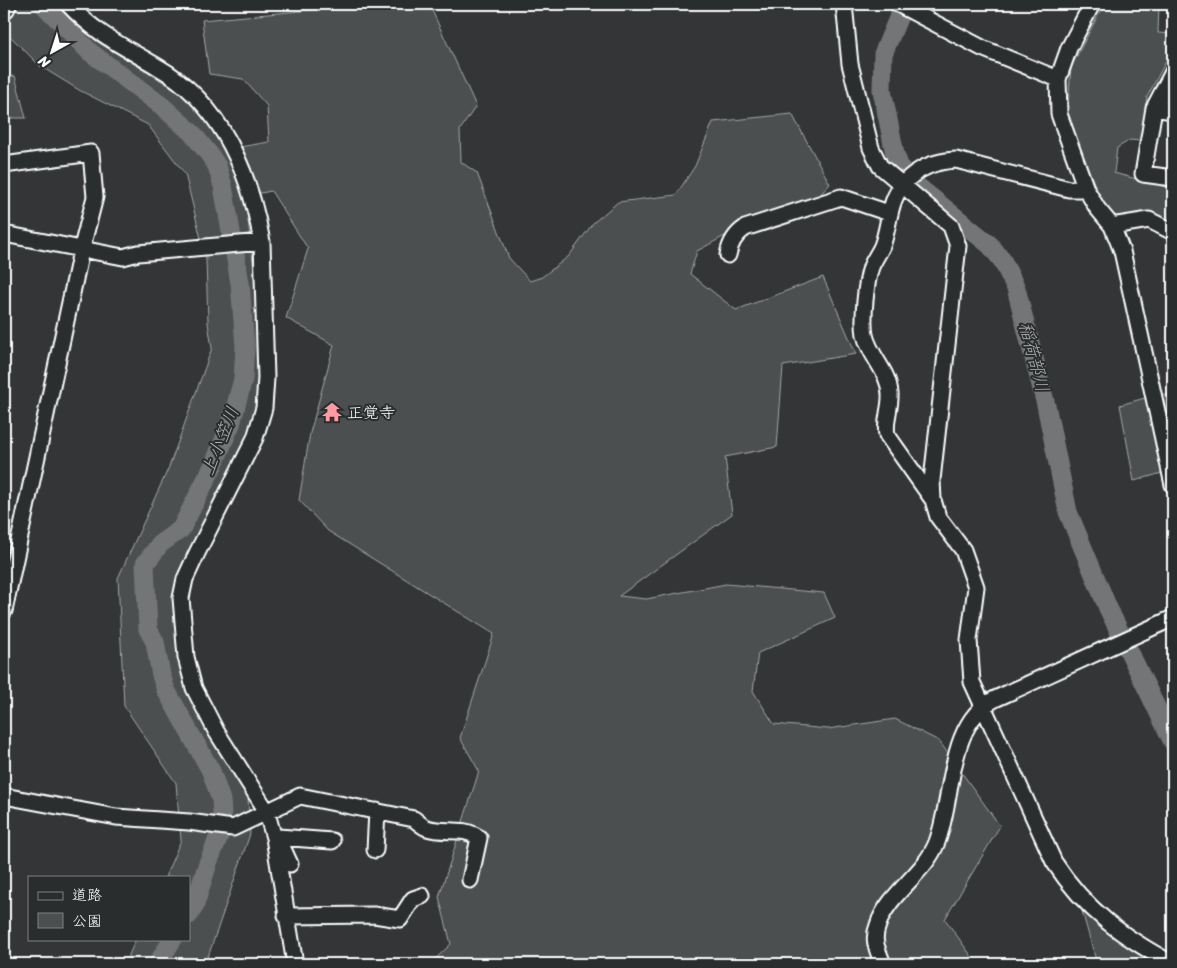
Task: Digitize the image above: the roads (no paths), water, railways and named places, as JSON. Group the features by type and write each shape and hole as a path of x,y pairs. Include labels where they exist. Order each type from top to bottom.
{"main road":[{"path":"4,8 6,4"}],"street":[{"path":"68,4 86,22 119,46 160,68 188,88 207,107 218,120 248,185 256,242 266,378 264,408 255,438 185,579 181,598 186,657 194,688 216,731 266,810 276,837 290,864"},
{"path":"844,4 850,64 871,148 880,166 906,181 950,226 958,246 932,480 933,500 938,517 963,550 976,587 969,640 972,682 1054,862 1072,889 1131,941 1173,964"},
{"path":"898,4 982,48 1058,79"},
{"path":"1092,4 1070,48 1058,79 1059,114 1086,189 1097,208 1112,226 1122,251 1173,485"},
{"path":"1173,72 1154,108 1143,174 1173,178"},
{"path":"1154,108 1173,111"},
{"path":"4,165 91,153 96,198 81,251 4,610"},
{"path":"933,500 886,436 885,423 890,396 887,376 865,334 865,304 871,267 882,245 889,213 906,181 940,161 956,160 1069,189 1086,189"},
{"path":"728,255 729,247 738,233 745,228 841,196 889,213"},
{"path":"1112,226 1149,220 1173,232"},
{"path":"4,234 81,251 124,258 138,253 256,242"},
{"path":"883,964 874,940 878,923 886,910 927,860 937,842 951,779 968,723 982,706 1173,618"},
{"path":"4,796 116,817 189,822 233,828 266,810 300,796 414,819 427,828 467,832 479,838 470,880"},
{"path":"374,850 377,811"},
{"path":"276,837 332,841"},
{"path":"276,837 286,916 295,964"},
{"path":"286,916 374,915 400,919 413,899 422,896"}],"waterway":[{"name":"上小笠川","path":"43,4 90,52 162,106 192,133 209,154 217,166 223,186 240,283 245,347 243,379 231,424 213,466 181,529 160,544 145,564 148,629 155,642 161,675 166,690 211,771 221,800 223,826 190,913"},
{"name":"稲荷部川","path":"904,4 883,54 882,90 895,154 900,168 912,182 990,245 1002,260 1016,288 1046,405 1068,512 1108,608 1173,742"},
{"name":"上小笠川","path":"157,964 172,940"}],"place":[{"name":"正覚寺","path":"332,412"}]}
